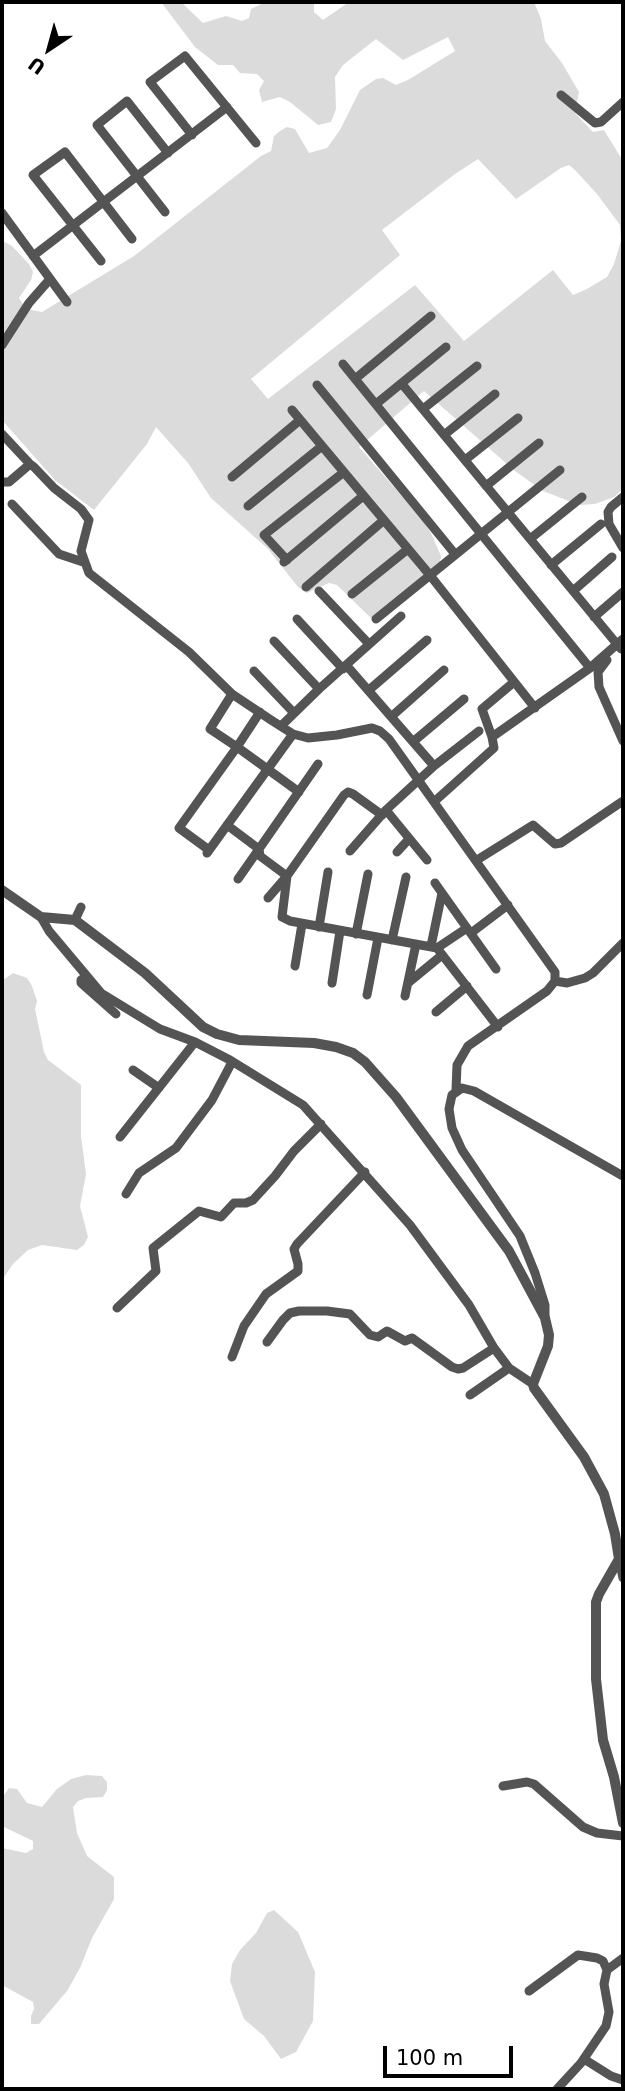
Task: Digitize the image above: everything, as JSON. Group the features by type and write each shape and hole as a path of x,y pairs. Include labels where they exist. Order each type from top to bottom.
{"street":[{"path":"192,135 150,82 185,56 256,143"},
{"path":"561,94 595,123 601,122 623,102"},
{"path":"165,212 97,125 127,101 168,153"},
{"path":"33,256 227,107"},
{"path":"101,261 33,175 65,152 132,239"},
{"path":"2,213 67,302"},
{"path":"2,345 29,303 50,279"},
{"path":"355,379 431,316"},
{"path":"376,404 446,346"},
{"path":"343,364 590,668"},
{"path":"423,409 477,366"},
{"path":"402,384 594,617 621,645"},
{"path":"317,385 455,554"},
{"path":"444,435 495,394"},
{"path":"292,410 429,574 535,708"},
{"path":"465,460 518,418"},
{"path":"232,477 300,420"},
{"path":"2,434 54,488 81,509 89,520 82,542 83,562 89,573 188,652 232,694 293,734 320,738 372,728 389,738 555,972 555,981 547,991 468,1046 457,1065 456,1090 449,1109 452,1128 462,1150 520,1236 536,1273 545,1305 549,1335 548,1346 533,1384"},
{"path":"486,486 540,443"},
{"path":"248,506 322,446"},
{"path":"2,482 9,482 30,464"},
{"path":"376,619 561,470"},
{"path":"344,472 264,535 285,562 363,496"},
{"path":"530,539 582,497"},
{"path":"623,498 608,512 611,530 623,548"},
{"path":"12,504 59,554 64,558 83,562"},
{"path":"306,587 384,520"},
{"path":"551,565 601,524"},
{"path":"352,594 408,549"},
{"path":"573,591 612,557"},
{"path":"319,591 369,644"},
{"path":"594,617 623,592"},
{"path":"281,726 318,689 401,616"},
{"path":"297,619 369,690 434,766"},
{"path":"369,690 426,640"},
{"path":"274,641 318,689"},
{"path":"492,737 621,645"},
{"path":"621,645 604,663 597,677 623,741"},
{"path":"392,716 443,670"},
{"path":"254,671 294,713"},
{"path":"435,802 494,748 482,709 514,682"},
{"path":"232,694 210,729 299,792"},
{"path":"414,741 464,699"},
{"path":"260,712 179,828 208,852 293,734"},
{"path":"350,851 384,812 434,766 479,731"},
{"path":"238,879 318,764"},
{"path":"268,898 348,792 384,812 427,860"},
{"path":"477,860 533,825 555,844 561,843 623,801"},
{"path":"226,825 260,849"},
{"path":"397,852 410,839"},
{"path":"260,849 260,856 287,876"},
{"path":"318,927 328,872"},
{"path":"356,933 368,874"},
{"path":"287,876 282,917 284,919 436,950 498,1027"},
{"path":"392,940 406,877"},
{"path":"435,883 496,970"},
{"path":"2,890 41,917 49,931 86,976 81,983 160,1029 195,1042 232,1062 303,1105 365,1172 410,1225 470,1304 494,1348 509,1368 533,1384 536,1392 584,1457 604,1494 623,1578"},
{"path":"436,950 442,893"},
{"path":"408,984 436,950 508,905"},
{"path":"75,920 81,907"},
{"path":"41,917 75,920 145,973 203,1027 217,1034 239,1040 314,1043 336,1047 353,1053 365,1062 378,1074 509,1251 545,1318"},
{"path":"295,966 302,924"},
{"path":"332,983 340,931"},
{"path":"367,995 378,938"},
{"path":"555,981 567,983 586,978 623,943"},
{"path":"404,996 416,944"},
{"path":"436,1012 467,986"},
{"path":"99,995 116,1014"},
{"path":"120,1137 195,1042"},
{"path":"126,1194 139,1173 176,1148 212,1100 232,1062"},
{"path":"132,1070 159,1088"},
{"path":"456,1090 468,1088 474,1091 623,1176"},
{"path":"117,1308 156,1271 153,1248 199,1211 221,1217 234,1203 253,1200 275,1177 294,1151 321,1124"},
{"path":"232,1357 244,1326 266,1294 298,1271 294,1249 297,1244 365,1172"},
{"path":"267,1342 290,1313 327,1311 350,1314 368,1333 375,1336 387,1331 405,1341 412,1338 428,1351 458,1368 463,1368 494,1348"},
{"path":"470,1395 509,1368"},
{"path":"619,1559 596,1602 597,1679 603,1740 614,1777 623,1824"},
{"path":"503,1786 527,1782 534,1784 583,1827 597,1833 623,1836"},
{"path":"529,1991 578,1955 603,1961 607,1970 604,1993 609,2012 606,2026 584,2059 557,2089"},
{"path":"607,1970 623,1958"},
{"path":"584,2059 611,2076 623,2080"}],"shaded area":[{"path":"161,2 181,2 203,23 226,16 242,21 249,18 251,9 265,2 314,2 314,12 323,20 349,2 534,2 541,19 545,41 579,92 575,113 593,132 604,130 623,161 623,489 614,497 595,504 579,505 543,491 515,471 424,391 359,447 431,533 441,556 438,574 373,620 337,585 329,583 307,593 298,587 268,549 211,498 188,463 156,427 147,444 94,510 55,480 2,420 2,245 5,242 12,246 29,264 33,272 31,280 19,298 26,309 42,312 134,256 261,156 271,151 274,136 280,131 287,127 295,129 309,153 327,148 340,130 360,90 376,79 383,78 396,85 455,51 448,37 403,60 376,39 343,65 335,77 336,109 331,122 318,125 280,97 262,102 259,90 264,81 257,74 240,73 233,65 218,65 195,47","holes":["478,159 516,199 561,168 569,165 575,170 620,225 621,241 607,277 573,295 553,270 464,341 415,285 268,399 251,379 400,255 382,230 455,174"]},
{"path":"13,973 27,978 32,986 37,1001 35,1009 44,1052 48,1060 81,1085 81,1136 86,1174 80,1206 88,1237 84,1245 77,1250 42,1245 28,1250 13,1264 2,1280 2,981"},
{"path":"86,1775 102,1776 107,1782 107,1790 103,1797 86,1798 73,1807 77,1833 87,1856 114,1877 114,1899 67,1991 39,2024 31,2024 33,2002 2,1985 2,1848 26,1853 33,1849 33,1841 2,1826 2,1798 9,1788 17,1789 27,1803 42,1807 57,1789 71,1779"},
{"path":"274,1910 298,1932 315,1972 313,2021 296,2052 281,2059 264,2036 244,2019 230,1981 232,1964 240,1950 256,1933 267,1913"}]}
